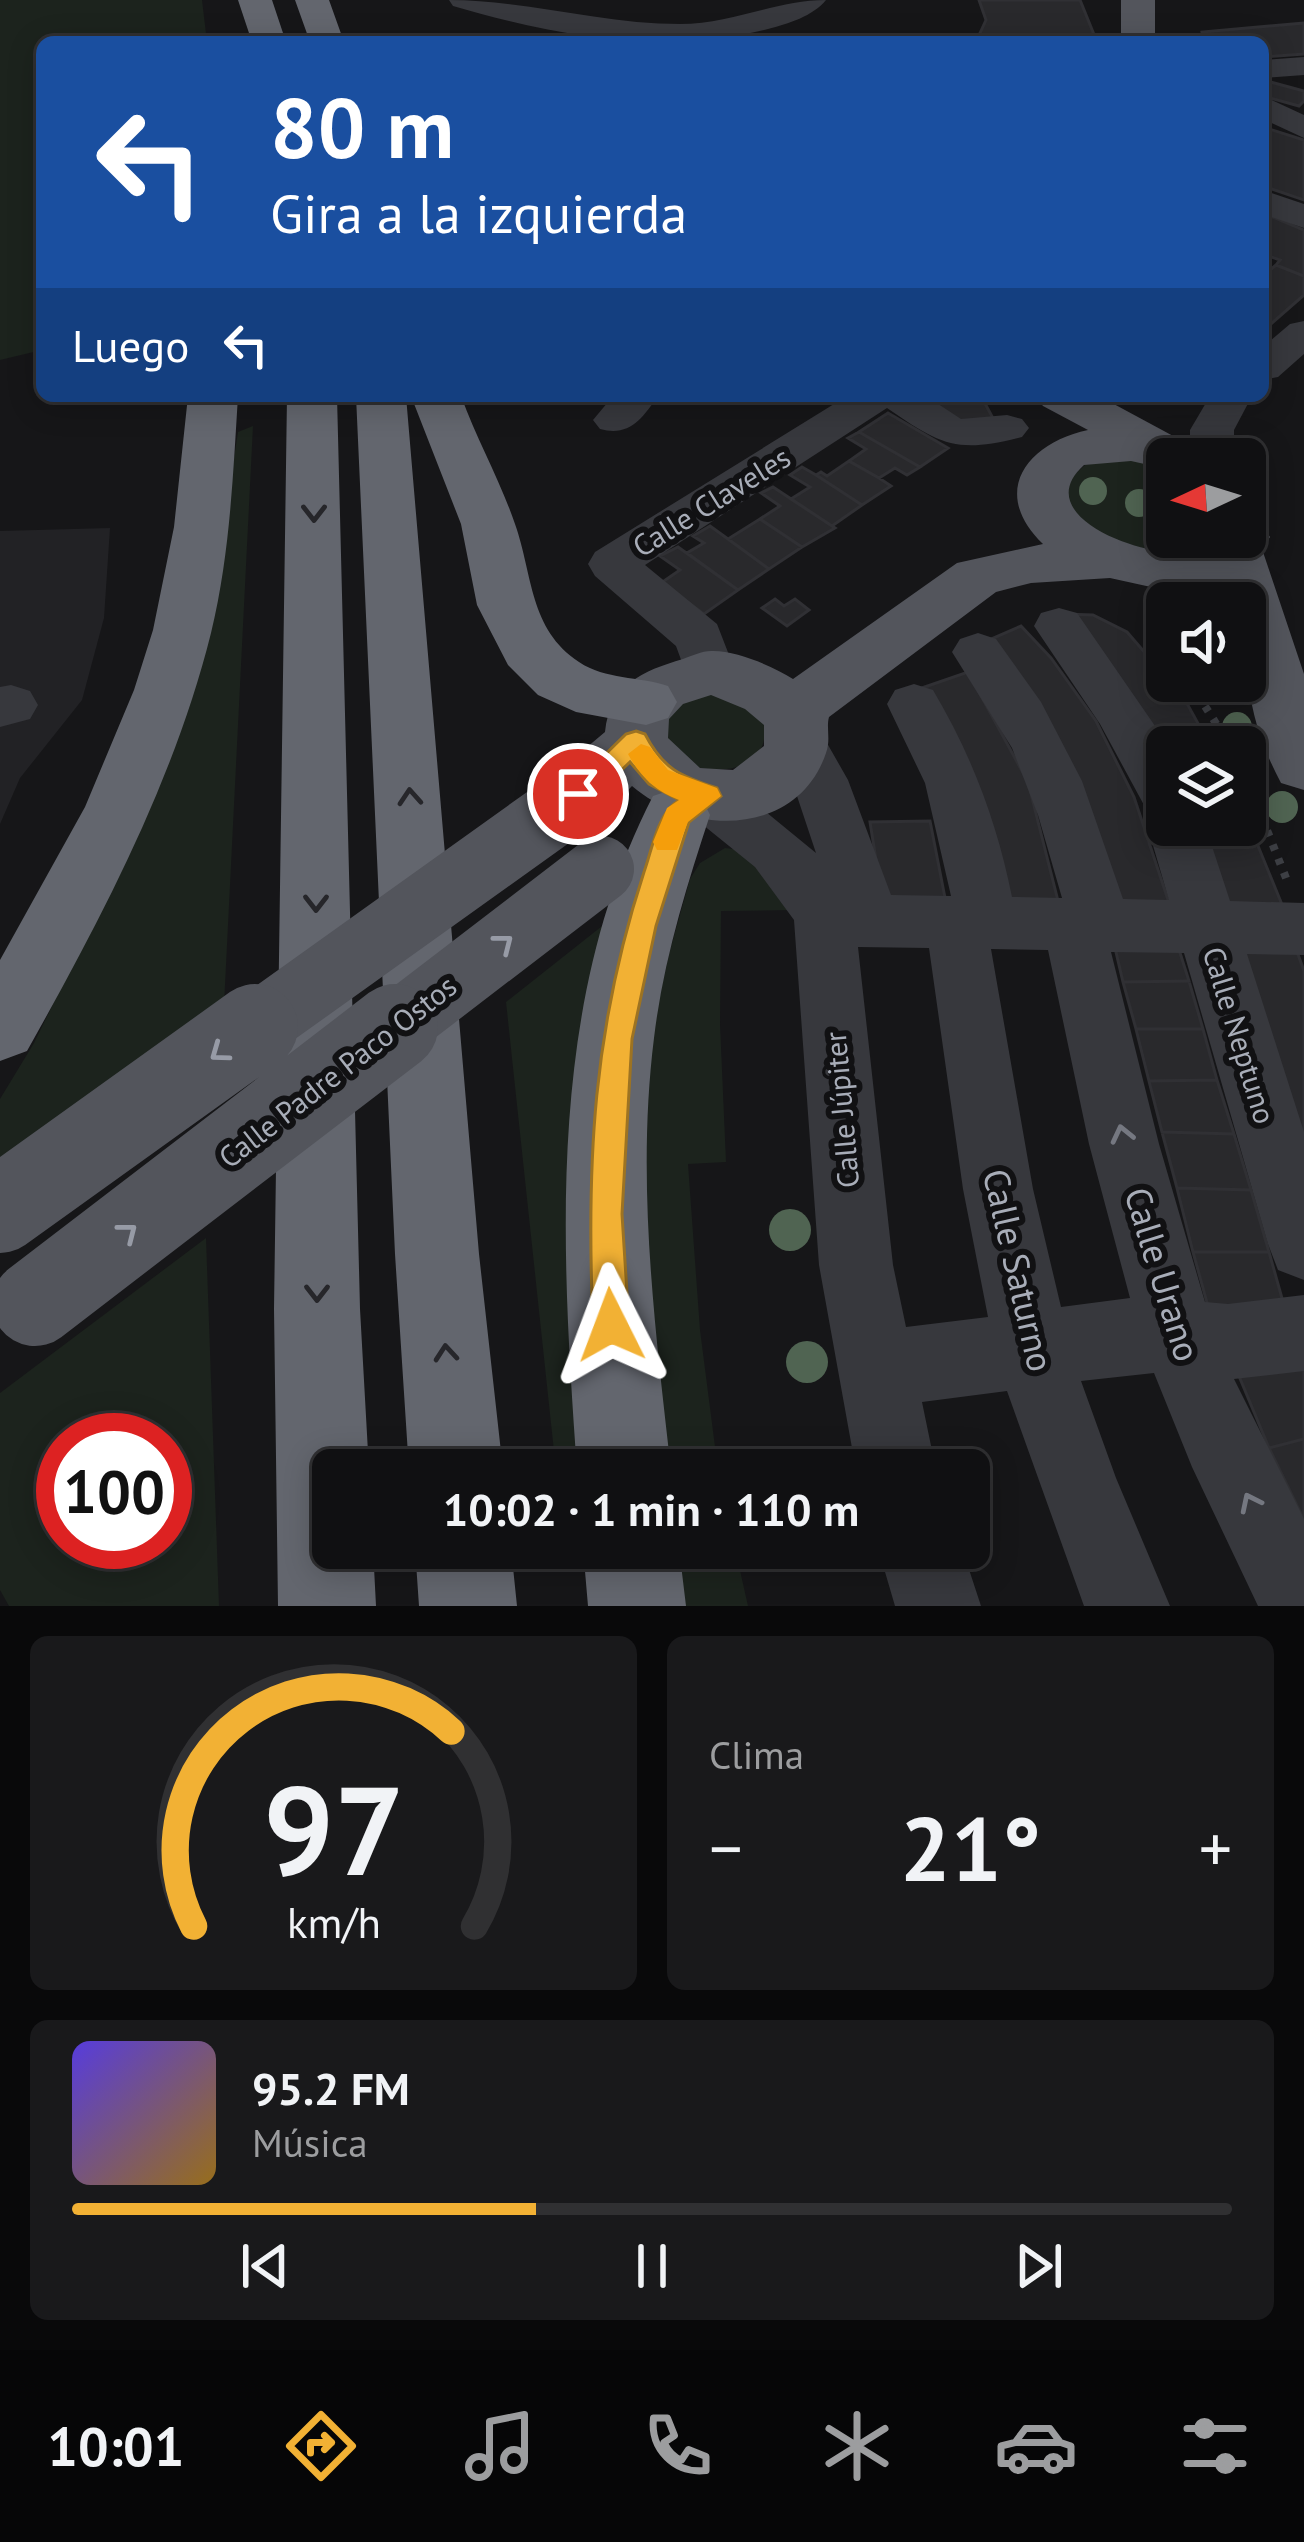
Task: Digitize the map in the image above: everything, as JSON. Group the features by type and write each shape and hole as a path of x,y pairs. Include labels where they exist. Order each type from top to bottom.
{"highway":[{"path":"238,36 240,0"},
{"path":"255,0 267,36"},
{"path":"312,0 325,36"},
{"path":"0,1028 46,952 126,787 167,674 194,574 212,402"},
{"path":"312,402 317,1309 327,1606"},
{"path":"381,402 454,1449"},
{"path":"438,402 490,528 505,603 525,642 550,672 590,698 641,721"},
{"path":"622,1449 605,1214 616,1039 628,977 692,806"},
{"path":"465,1569 468,1606"},
{"path":"633,1569 637,1606"}],"main road":[{"path":"1138,0 1138,36"},
{"path":"1070,402 1146,439"},
{"path":"1022,412 1047,478 1045,503 1056,525 1146,598"},
{"path":"762,702 780,669 850,625 1084,448 1109,443 1146,449"},
{"path":"1179,582 1192,569 1220,558"},
{"path":"1242,558 1271,662 1277,715"},
{"path":"762,702 792,757 759,788 692,806 681,790 643,760 641,721 663,686 685,676 762,702 807,701 977,577 995,570 1146,603"},
{"path":"944,603 1053,583 1116,589 1146,601"},
{"path":"1238,702 1304,801"},
{"name":"Calle Padre Paco Ostos","path":"17,1317 577,841 603,775 641,721"},
{"name":"Calle Padre Paco Ostos","path":"0,1210 577,841 692,806"}],"street":[{"path":"463,0 554,23 656,31 760,22 812,0"},
{"path":"656,31 661,0"},
{"path":"1269,71 1304,66"},
{"path":"1269,74 1304,86"},
{"path":"1269,109 1304,128"},
{"path":"1269,203 1304,217"},
{"path":"1269,363 1304,333"},
{"name":"Calle Claveles","path":"762,702 699,637 612,564 868,402"},
{"path":"906,402 953,433 1022,412"},
{"path":"1210,438 1228,402"},
{"path":"1059,626 1120,709 1146,760"},
{"name":"Calle Urano","path":"978,652 1014,701 1052,768 1076,834 1086,924 1130,1164 1178,1337 1220,1439 1303,1606"},
{"path":"762,702 820,780 848,921 1304,929"},
{"name":"Calle Saturno","path":"914,704 942,750 960,794 1005,1228 1034,1349 1066,1453 1127,1606"},
{"name":"Calle Júpiter","path":"692,806 794,863 814,892 848,921 856,1265 891,1449"},
{"name":"Calle Neptuno","path":"1183,846 1304,1244"},
{"path":"873,1370 1147,1334 1228,1342 1304,1333"},
{"path":"927,1569 938,1606"}],"path":[{"path":"1266,830 1304,929"}],"shaded area":[{"path":"0,0 202,0 206,36 36,36 36,351 0,360"},
{"path":"253,426 224,1005 0,1158 0,1099 34,1043 99,910 223,529 238,432"},
{"path":"1122,458 1146,463 1146,550 1098,532 1068,507 1067,481 1085,465"},
{"path":"110,528 104,618 82,700 20,778 0,824 0,531"},
{"path":"709,690 764,713 763,743 751,761 728,769 699,768 664,737 670,710"},
{"path":"725,848 742,850 796,910 721,911 726,1162 688,1164 700,1330 715,1449 662,1449 640,1161 655,1018 690,879 700,863"},
{"path":"616,915 593,1449 554,1449 506,1002"},
{"path":"206,1238 219,1606 9,1606 0,1590 0,1393"},
{"path":"677,1569 740,1569 748,1606 683,1606"}],"building":[{"path":"979,0 1080,0 1095,36 979,36 986,20"},
{"path":"1304,23 1304,54 1269,57 1269,36 1203,36 1202,32"},
{"path":"1269,82 1304,91 1299,106 1269,98"},
{"path":"1269,129 1304,140 1304,200 1269,188"},
{"path":"1269,215 1304,230 1304,276 1276,265 1280,260 1269,256"},
{"path":"1276,265 1304,276 1304,295 1269,326 1269,271"},
{"path":"916,402 984,402 995,422 957,427"},
{"path":"888,413 948,448 920,467 859,432"},
{"path":"859,432 920,467 907,475 895,468 879,478 849,461 866,449 848,438"},
{"path":"849,461 891,486 862,505 816,475 827,476"},
{"path":"802,467 862,505 832,526 791,499 810,487 790,475"},
{"path":"773,487 835,528 802,547 760,519 780,506 761,493"},
{"path":"760,519 802,547 769,569 728,539"},
{"path":"710,526 769,569 738,590 687,553 704,543 693,536"},
{"path":"678,547 738,590 704,614 661,583 680,570 660,556"},
{"path":"775,599 784,606 795,599 809,610 787,626 762,608"},
{"path":"1063,614 1093,615 1127,632 1146,654 1146,702 1186,702 1199,726 1151,726"},
{"path":"1021,626 1051,658 1096,721 1134,797 1146,846 1150,846 1173,915 1108,913 982,643"},
{"path":"968,672 1028,782 1059,905 994,901 916,690"},
{"path":"930,821 946,903 883,904 870,822"},
{"path":"1198,846 1258,846 1285,912 1224,913"},
{"path":"1174,934 1189,981 1123,982 1112,935"},
{"path":"1223,938 1292,938 1304,971 1304,1181"},
{"path":"1189,981 1203,1029 1136,1029 1123,982"},
{"path":"1136,1029 1203,1029 1217,1080 1149,1081"},
{"path":"1217,1080 1234,1134 1162,1132 1149,1081"},
{"path":"1162,1132 1234,1134 1251,1190 1177,1188"},
{"path":"1177,1188 1251,1190 1269,1252 1193,1252"},
{"path":"1193,1252 1269,1252 1285,1309 1209,1310"},
{"path":"1304,1361 1304,1439 1269,1448 1239,1376"},
{"path":"1304,1439 1304,1520 1269,1448"}],"slow traffic":[{"path":"641,754 659,777 681,790 707,796 677,815 667,842"}],"route":[{"path":"578,794 636,741 643,760 659,777 681,790 707,796 677,815 641,926 616,1039 605,1214 611,1325"}]}
